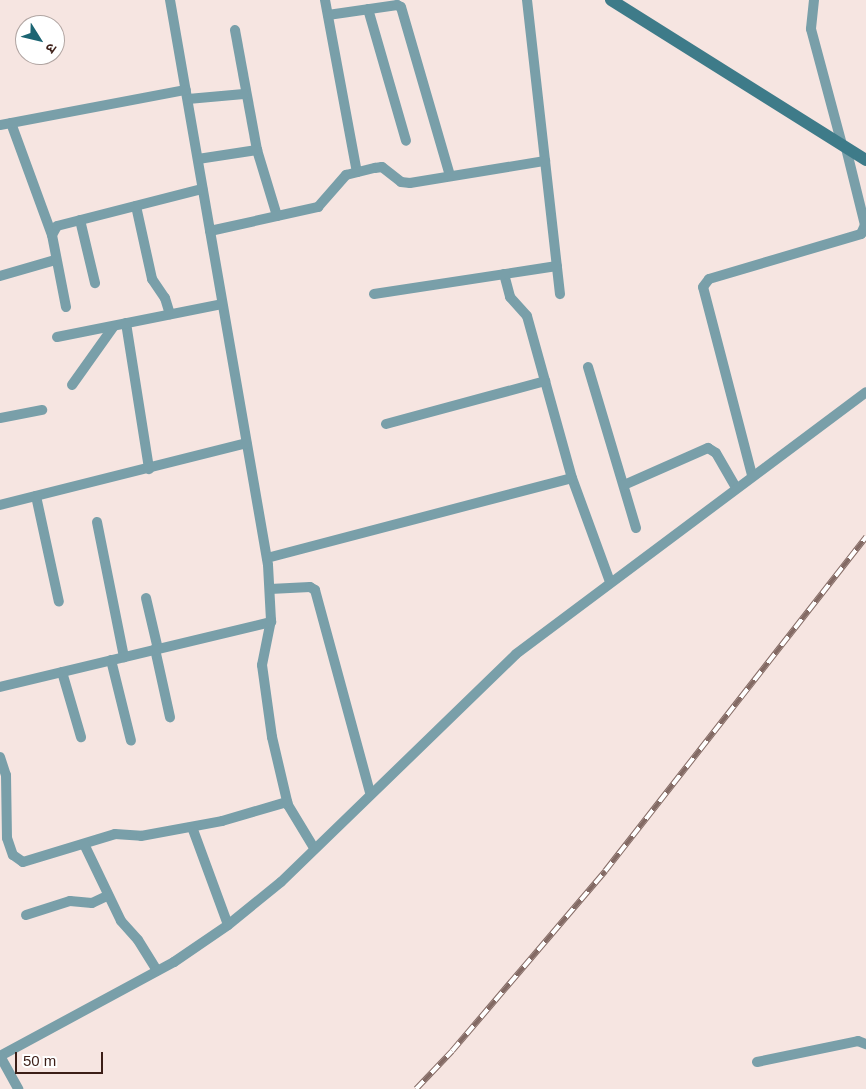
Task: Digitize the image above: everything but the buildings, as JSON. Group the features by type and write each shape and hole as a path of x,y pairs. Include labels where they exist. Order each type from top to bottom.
{"main road":[{"path":"611,0 866,160"}],"street":[{"path":"170,0 267,558 271,622 262,665 272,737 287,802 314,848"},
{"path":"326,0 357,172"},
{"path":"527,0 560,294"},
{"path":"752,475 703,287 709,279 861,234 864,225 811,29 814,0"},
{"path":"328,15 397,5 404,11 450,176"},
{"path":"368,9 406,141"},
{"path":"235,30 244,94 257,150 277,216"},
{"path":"66,307 55,260 52,235 5,124 187,95 244,94"},
{"path":"198,159 257,150"},
{"path":"210,231 318,207 327,200 339,179 357,172 382,167 401,182 410,183 545,161"},
{"path":"52,235 58,226 202,189"},
{"path":"136,206 152,279 165,298 170,314"},
{"path":"80,220 95,283"},
{"path":"0,276 55,260"},
{"path":"374,294 557,266"},
{"path":"504,274 510,297 527,316 572,478 610,582"},
{"path":"57,338 222,304"},
{"path":"126,324 149,468"},
{"path":"72,384 114,326"},
{"path":"588,367 636,528"},
{"path":"386,424 545,380"},
{"path":"18,1089 0,1056 157,971 228,925 280,882 370,792 516,654 752,475 866,392"},
{"path":"0,418 42,410"},
{"path":"0,505 246,443"},
{"path":"624,485 708,448 716,453 736,487"},
{"path":"267,558 572,478"},
{"path":"36,496 59,602"},
{"path":"97,522 124,657"},
{"path":"270,589 310,587 315,590 370,792"},
{"path":"146,598 170,717"},
{"path":"0,687 271,622"},
{"path":"111,660 131,741"},
{"path":"62,672 81,737"},
{"path":"1,762 3,838 13,855 23,862 116,834 141,836 234,819 287,802"},
{"path":"192,826 228,925"},
{"path":"84,844 107,896 124,925 138,940 157,971"},
{"path":"26,915 70,901 92,903 107,896"},
{"path":"756,1062 858,1041 866,1044"}],"railway":[{"path":"416,1089 452,1051 605,871 866,537"}]}
